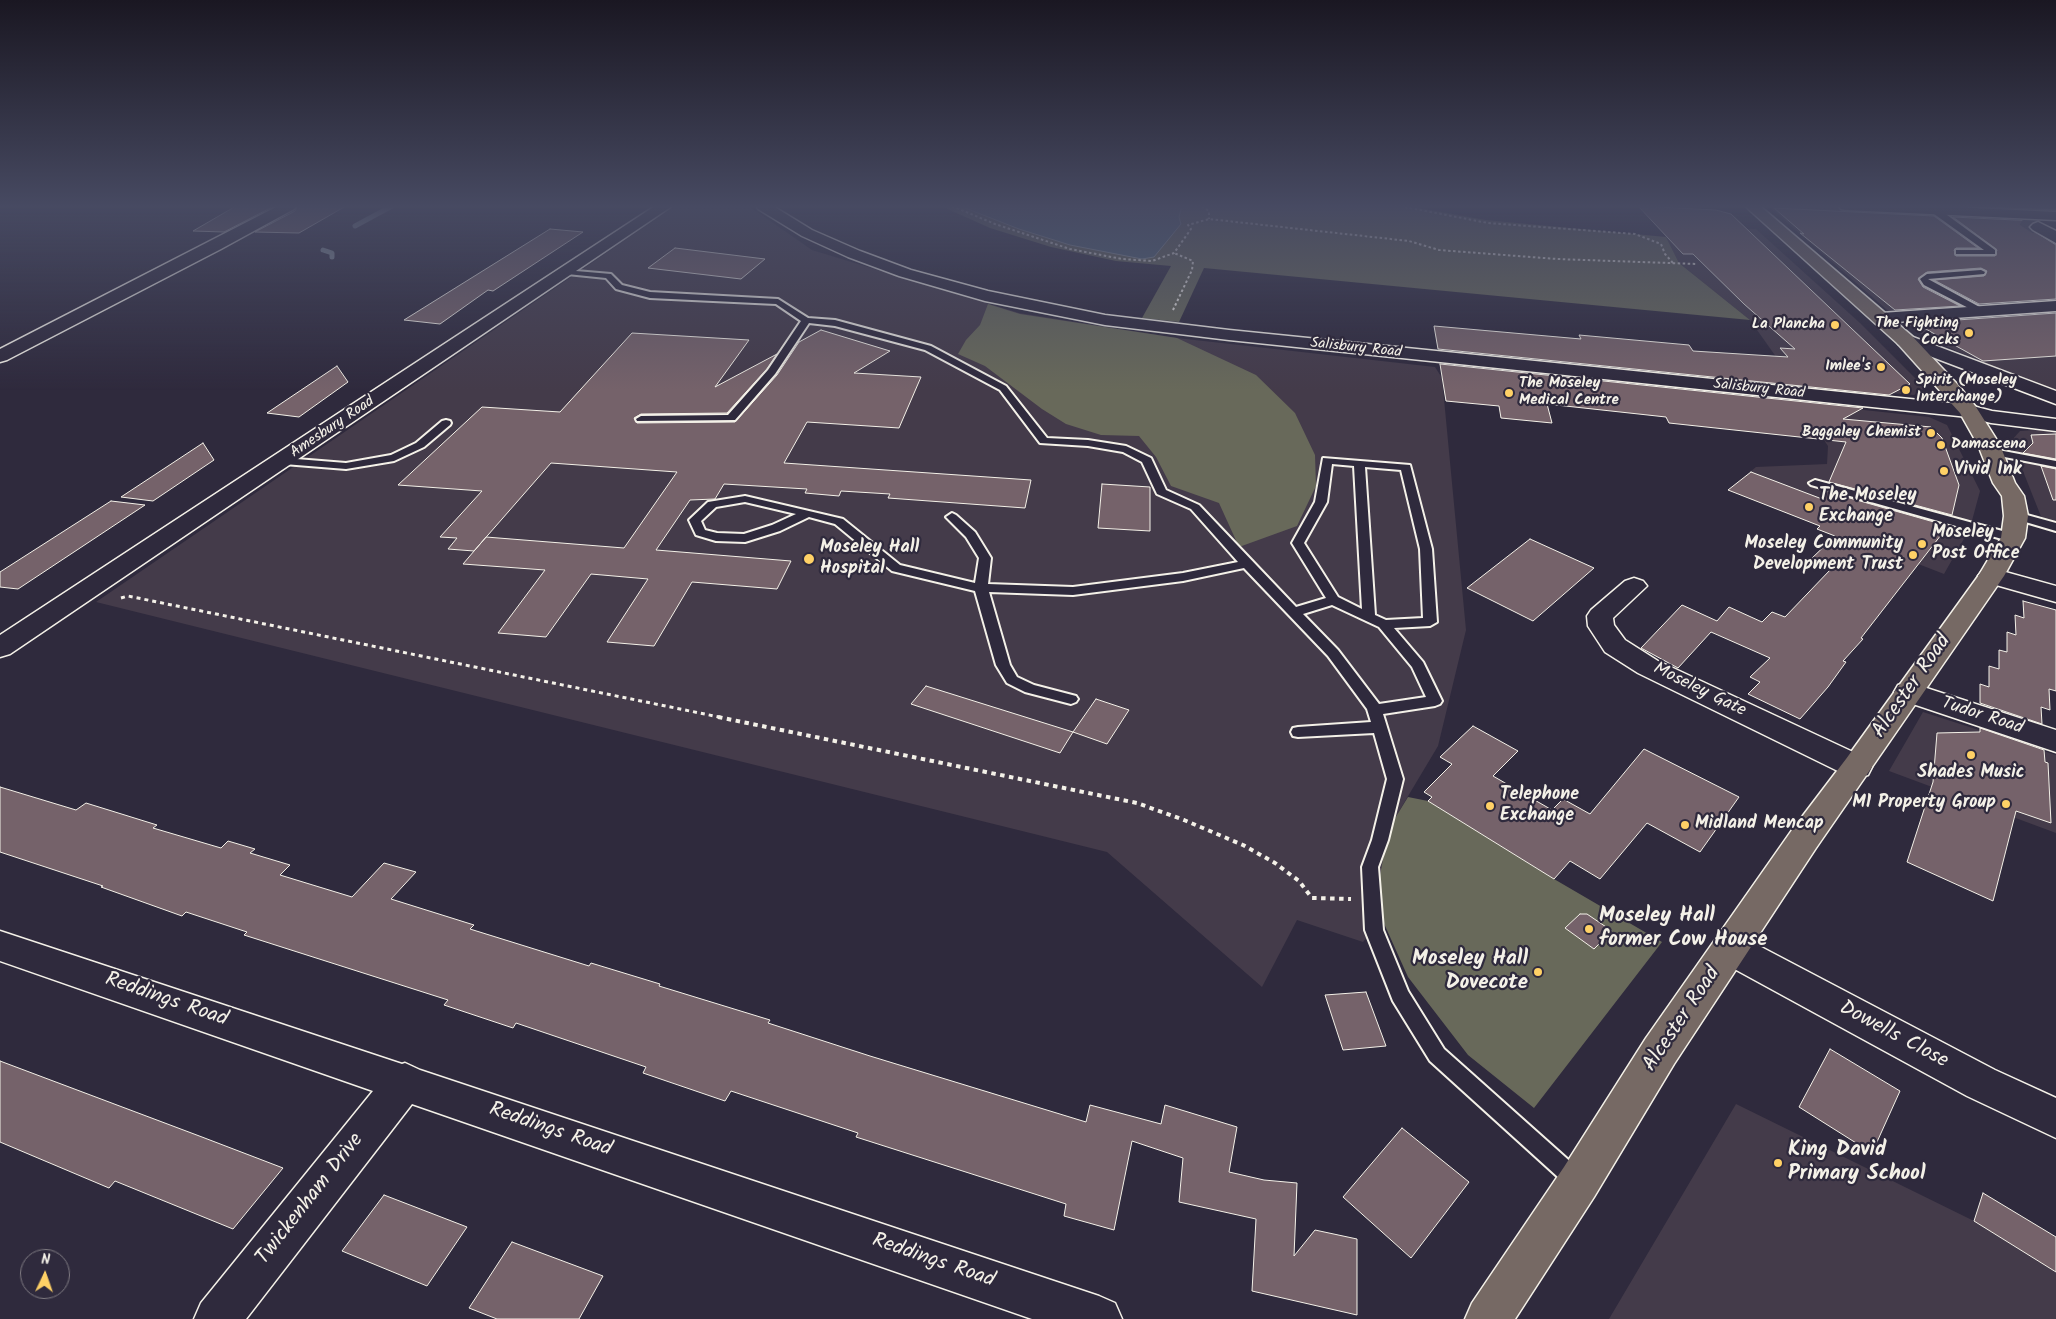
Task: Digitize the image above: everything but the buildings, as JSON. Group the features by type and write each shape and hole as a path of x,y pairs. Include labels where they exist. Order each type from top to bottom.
{"highway":[{"name":"Alcester Road","path":"1488,1319 1579,1182 1660,1051 1731,949 1804,838 1857,767 1991,576 2014,517 2022,481 2003,454 1982,412 1951,389 1905,340 1823,268"}],"street":[{"path":"0,356 173,268"},
{"name":"Amesbury Road","path":"0,648 574,268"},
{"name":"Salisbury Road","path":"890,268 986,296 1105,320 1164,328 1982,412"},
{"path":"1881,318 2056,306"},
{"path":"1905,340 2056,398"},
{"path":"1982,412 2056,418"},
{"path":"1982,412 2056,425"},
{"path":"1991,576 2056,594"},
{"name":"Moseley Gate","path":"1634,586 1600,616 1601,626 1615,646 1648,667 1857,767"},
{"name":"Tudor Road","path":"1908,692 2056,741"},
{"name":"Reddings Road","path":"0,946 1099,1319"},
{"name":"Dowells Close","path":"1731,949 1981,1083 2056,1118"},
{"name":"Twickenham Drive","path":"217,1319 405,1082"}],"lane":[{"path":"567,272 608,276 619,287 650,295 778,302 806,320 835,323 928,348 1003,388 1044,441 1088,443 1126,449 1147,460 1161,492 1195,507 1333,653 1375,710 1395,779 1380,840 1370,867 1374,930 1400,995 1437,1055 1579,1182"},
{"path":"1981,272 1927,276 1924,279 1927,284 1982,312"},
{"path":"641,419 731,418 772,372 806,320"},
{"path":"284,461 346,466 394,458 420,445 446,423"},
{"path":"2003,454 2056,464"},
{"path":"1375,710 1435,701 1418,665 1384,624 1334,600 1298,543 1321,502 1326,460 1406,467 1426,549 1430,622 1384,624"},
{"path":"1359,463 1369,617"},
{"path":"1815,483 2014,517 2056,528"},
{"path":"807,514 776,528 745,538 716,537 700,532 695,520 712,504 745,499 839,521 896,568 981,588 1073,591 1182,577 1247,564"},
{"path":"952,516 971,535 985,558 981,588 1003,665 1012,680 1030,689 1071,699"},
{"path":"1294,612 1334,600"},
{"path":"1298,732 1380,727"}],"path":[{"path":"1164,328 1192,268"},
{"path":"77,597 99,602 128,596 1137,803 1184,820 1243,845 1275,863 1299,881 1312,898 1372,900"}],"shaded area":[{"name":"Moseley Hall Hospital","path":"585,268 870,268 1019,313 1177,338 1435,367 1442,378 1466,630 1438,746 1389,828 1379,880 1382,919 1363,942 1297,920 1262,987 1107,852 96,602"},
{"path":"1685,268 1799,268 1860,323 1925,388 1914,395 1854,390 1779,361 1750,320"},
{"path":"1839,268 2000,268 2008,279 1937,285 1997,316 1988,317 2052,351 2056,351 2056,391 2017,377 1927,338 1886,309"},
{"path":"1799,403 1929,417 1947,425 1980,491 1970,528 1944,574 1728,490 1756,467 1827,464 1828,446"},
{"path":"2056,430 2056,522 2042,519 2011,441 2020,431"},
{"path":"1923,712 2056,755 2056,833 1889,771"},
{"name":"King David Primary School","path":"1736,1104 1974,1221 2056,1272 2056,1319 1609,1319"}],"green space":[{"path":"1170,268 1685,268 1750,320 1204,268 1179,322 1142,318"},
{"path":"988,304 1020,314 1177,338 1256,375 1295,413 1315,455 1316,486 1297,526 1239,547 1219,503 1171,486 1156,457 1139,436 1101,435 1066,424 1042,409 985,366 958,354 966,340 980,325"},
{"path":"1408,797 1428,801 1554,879 1662,942 1534,1108 1468,1055 1408,977 1382,919 1379,880 1389,828"}],"place":[{"name":"La Plancha","path":"1835,325"},
{"name":"The Fighting Cocks","path":"1969,333"},
{"name":"Imlee's","path":"1881,367"},
{"name":"Spirit (Moseley Interchange)","path":"1906,390"},
{"name":"The Moseley Medical Centre","path":"1509,393"},
{"name":"Baggaley Chemist","path":"1931,433"},
{"name":"Damascena","path":"1941,445"},
{"name":"Vivid Ink","path":"1944,471"},
{"name":"The Moseley Exchange","path":"1809,507"},
{"name":"Moseley Post Office","path":"1922,544"},
{"name":"Moseley Community Development Trust","path":"1913,555"},
{"name":"Moseley Hall Hospital","path":"809,559"},
{"name":"Shades Music","path":"1971,755"},
{"name":"M1 Property Group","path":"2006,804"},
{"name":"Telephone Exchange","path":"1490,806"},
{"name":"Midland Mencap","path":"1685,825"},
{"name":"Moseley Hall former Cow House","path":"1589,929"},
{"name":"Moseley Hall Dovecote","path":"1538,972"},
{"name":"King David Primary School","path":"1778,1163"}]}
